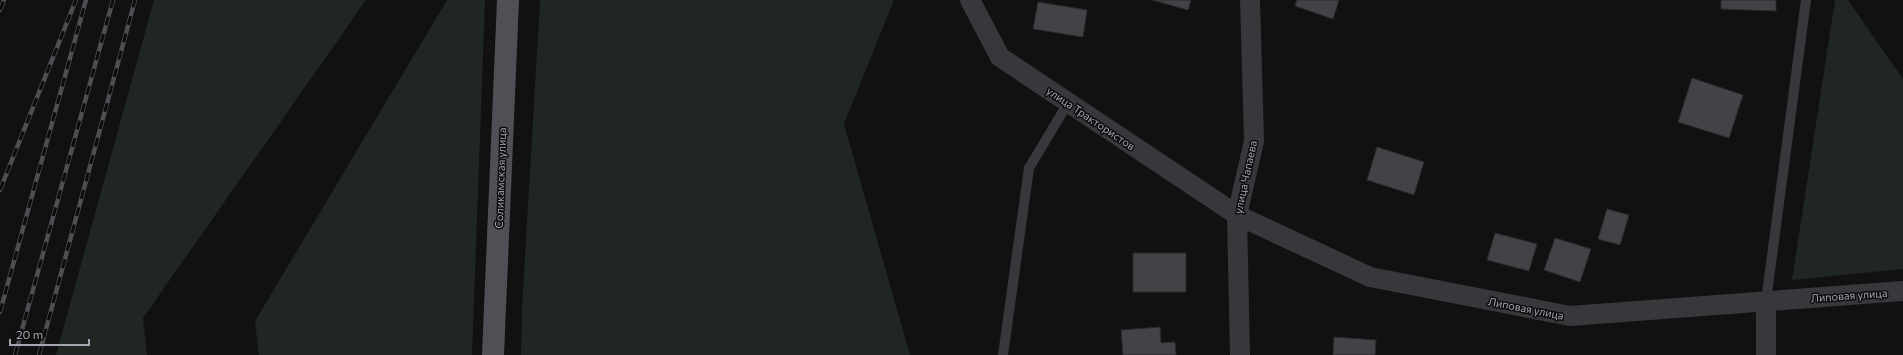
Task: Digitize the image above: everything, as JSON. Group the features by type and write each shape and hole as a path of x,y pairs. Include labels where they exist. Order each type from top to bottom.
{"main road":[{"name":"Соликамская улица","path":"493,355 508,0"}],"street":[{"name":"улица Трактористов","path":"970,0 1000,57 1237,215"},
{"name":"улица Чапаева","path":"1240,355 1237,215 1254,141 1250,0"},
{"name":"Липовая улица","path":"1237,215 1370,277 1570,316 1903,291"},
{"path":"1766,301 1766,355"}],"lane":[{"path":"1766,301 1806,0"},
{"path":"1003,355 1029,168 1068,103"}],"shaded area":[{"path":"154,0 366,0 143,318 147,355 56,355"},
{"path":"447,0 485,0 472,355 259,355 255,321"},
{"path":"540,0 894,0 844,124 910,355 521,355 522,307"},
{"path":"1835,0 1848,0 1903,79 1903,269 1792,280"}],"building":[{"path":"1152,0 1191,0 1188,10"},
{"path":"1297,0 1339,0 1333,19 1295,6"},
{"path":"1721,0 1776,0 1776,11 1721,9"},
{"path":"1038,2 1087,10 1083,37 1033,29"},
{"path":"1692,78 1743,95 1729,138 1678,122"},
{"path":"1377,147 1424,162 1414,195 1367,180"},
{"path":"1607,209 1629,215 1620,245 1598,239"},
{"path":"1495,233 1537,244 1529,271 1487,260"},
{"path":"1555,238 1591,249 1580,282 1544,270"},
{"path":"1133,253 1186,253 1186,292 1133,292"},
{"path":"1160,327 1161,343 1175,342 1176,355 1123,355 1121,330"},
{"path":"1334,337 1376,340 1375,355 1333,355"}],"railway":[{"path":"0,10 4,0"},
{"path":"0,190 76,0"},
{"path":"0,312 86,0"},
{"path":"15,355 113,0"},
{"path":"39,355 135,0"}]}
